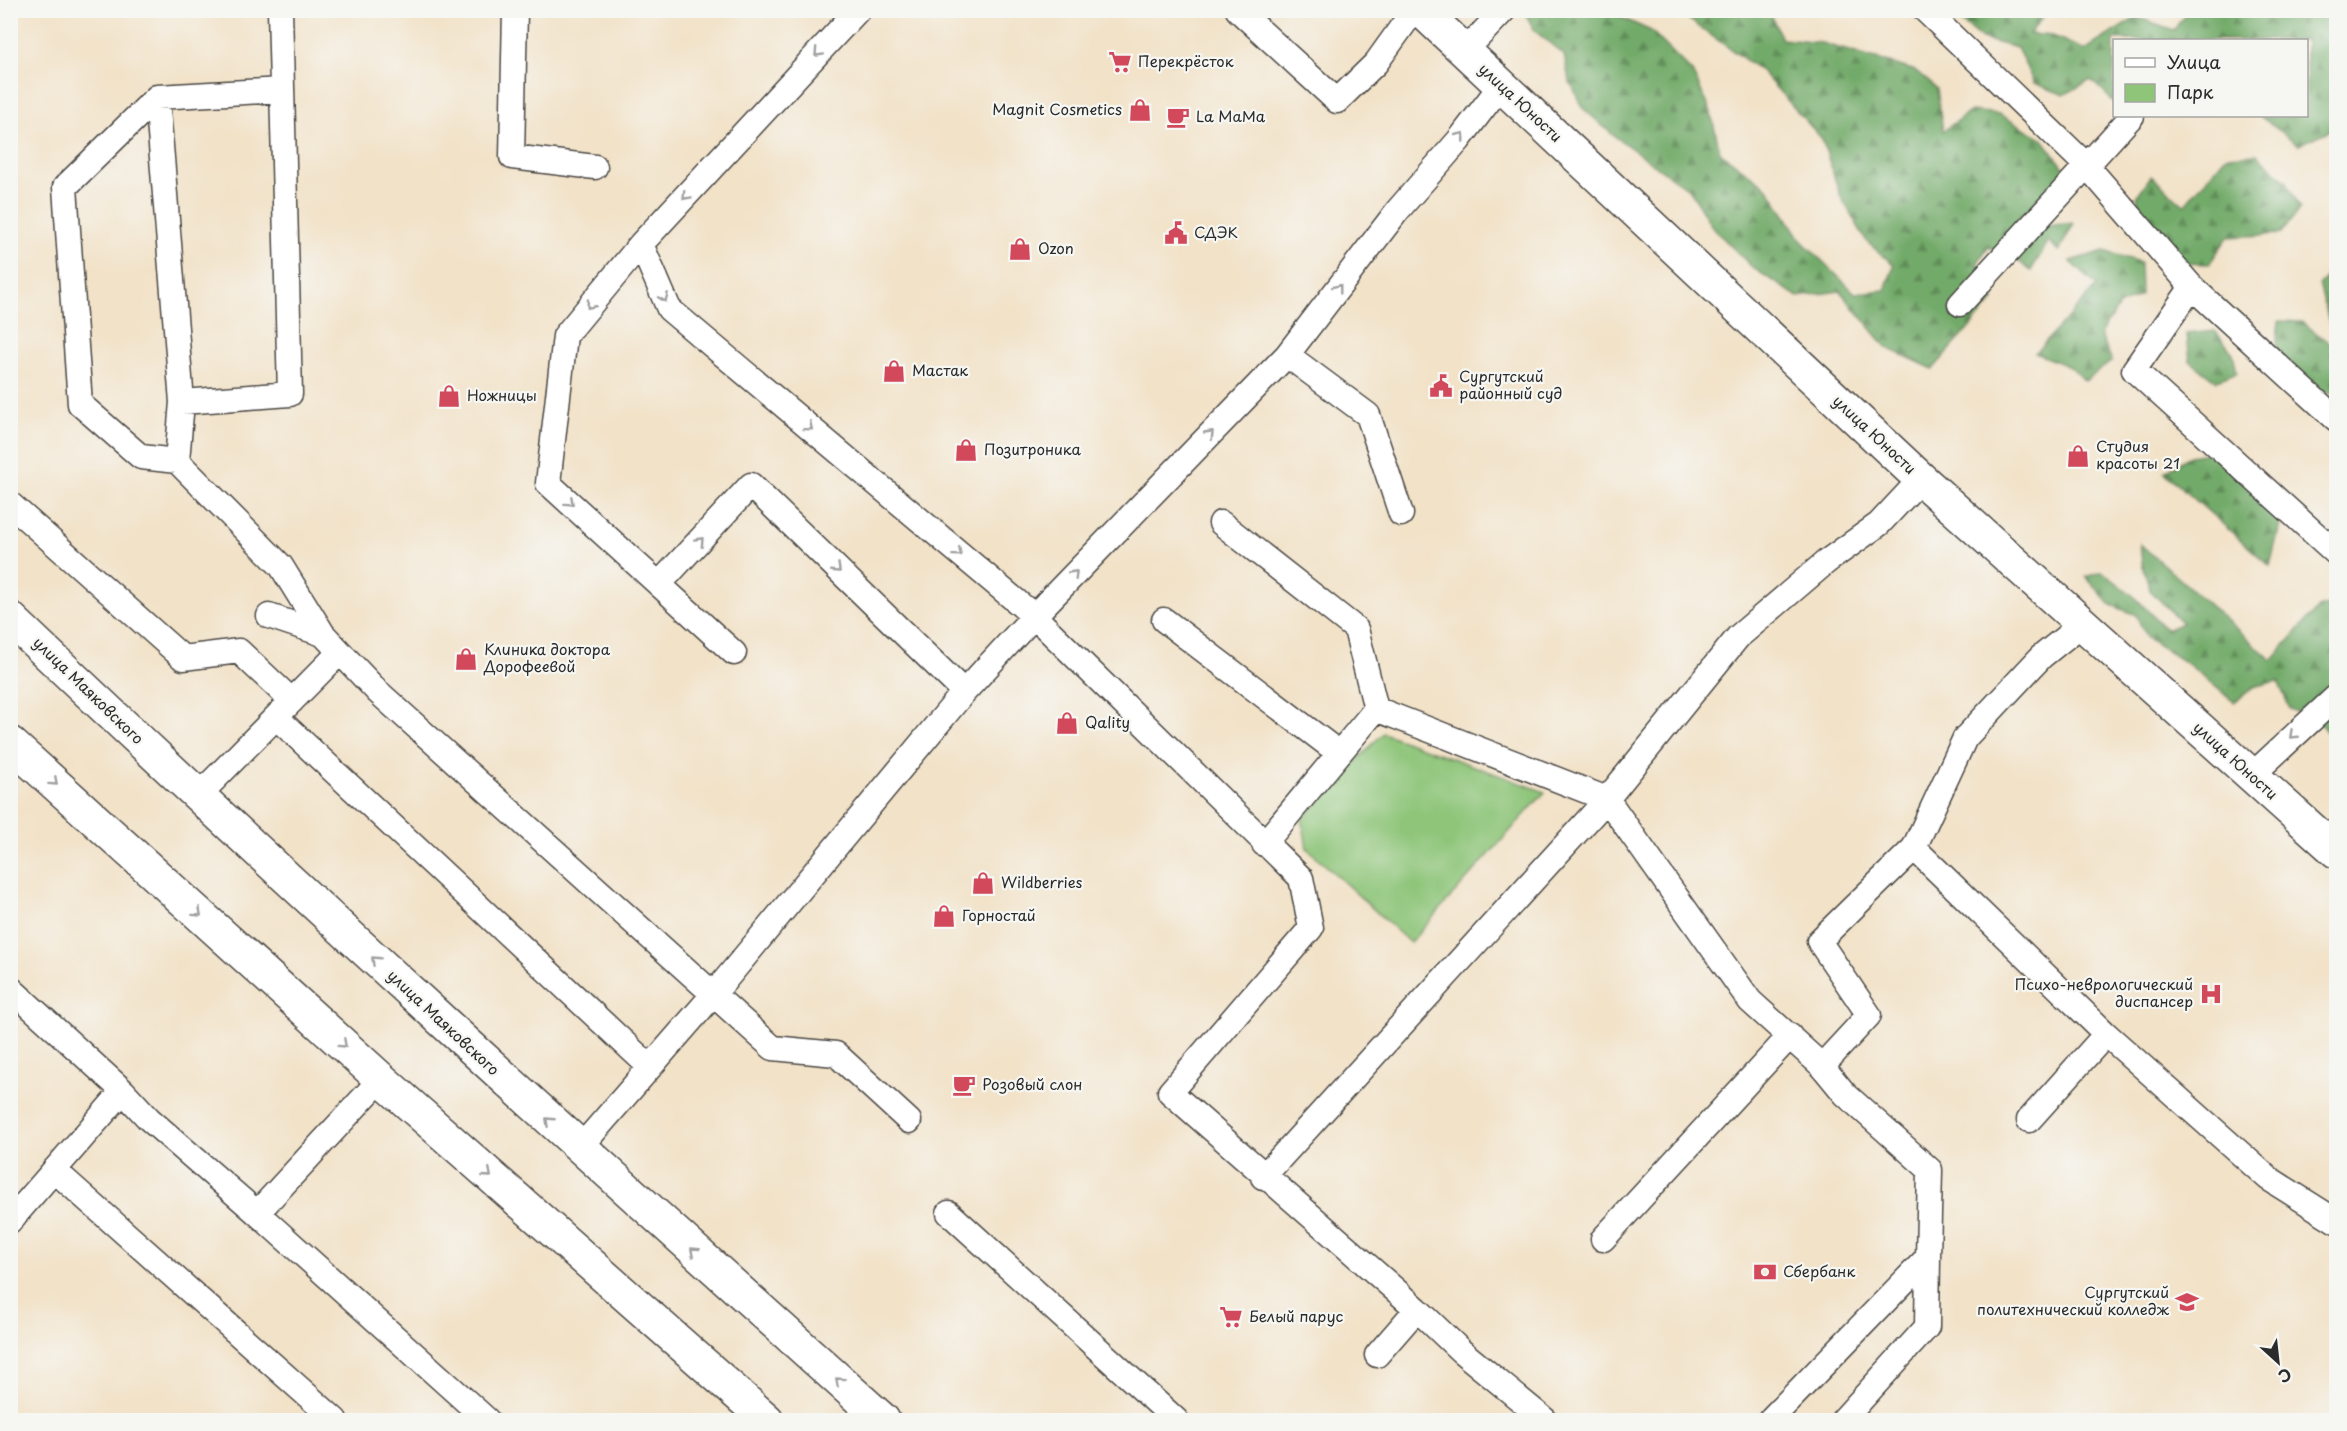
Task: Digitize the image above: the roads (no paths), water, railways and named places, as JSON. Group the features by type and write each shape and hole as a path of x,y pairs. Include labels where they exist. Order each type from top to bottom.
{"main road":[{"name":"улица Юности","path":"1420,10 1921,479 2337,851"},
{"name":"улица Маяковского","path":"10,618 198,796 579,1149 883,1420"},
{"path":"10,743 381,1079 767,1420"}],"lane":[{"path":"182,402 290,394 280,10"},
{"path":"515,10 512,157 594,166"},
{"path":"734,653 548,483 565,336 641,244 858,10"},
{"path":"1238,10 1337,101 1376,63 1414,10"},
{"path":"1465,51 1504,10"},
{"path":"1925,10 2087,166 2192,287 2337,419"},
{"path":"579,1149 712,996 964,692 1034,616 1287,355 1398,210 1459,140 1501,85"},
{"path":"281,90 158,97 65,187 80,404 141,457 177,461 281,566 323,634 378,692 712,996 773,1048 836,1054 909,1121"},
{"path":"158,97 182,402 177,461"},
{"path":"1960,304 2131,117"},
{"path":"641,244 669,309 1034,616 1301,878 1311,928 1170,1092 1263,1177 1417,1309 1461,1351 1545,1420"},
{"path":"2192,287 2134,370 2337,553"},
{"path":"1287,355 1368,415 1401,514"},
{"path":"1263,1177 1607,799 1738,637 1826,562 1880,524 1921,479"},
{"path":"660,583 751,485 964,692"},
{"path":"10,504 183,658 239,651 284,709 650,1067"},
{"path":"1221,523 1356,629 1376,710"},
{"path":"269,616 323,634"},
{"path":"1164,620 1339,753"},
{"path":"1822,1066 1869,1015 1819,941 1914,848 1965,738 2041,657 2082,624"},
{"path":"198,796 340,652"},
{"path":"2251,776 2337,697"},
{"path":"1264,844 1376,710"},
{"path":"1376,710 1607,799 1750,1001 1822,1066 1845,1095 1930,1170 1927,1327 1843,1420"},
{"path":"1914,848 2106,1034 2268,1178 2337,1221"},
{"path":"10,988 123,1091 149,1119 487,1420"},
{"path":"2029,1120 2106,1034"},
{"path":"1603,1239 1790,1036"},
{"path":"257,1213 381,1079"},
{"path":"10,1221 123,1091"},
{"path":"54,1170 335,1420"},
{"path":"949,1213 1176,1420"},
{"path":"1770,1420 1928,1257"},
{"path":"1377,1355 1417,1309"}],"place":[{"name":"Перекрёсток","path":"1120,62"},
{"name":"Magnit Cosmetics","path":"1140,110"},
{"name":"La MaMa","path":"1178,117"},
{"name":"СДЭК","path":"1176,233"},
{"name":"Ozon","path":"1020,249"},
{"name":"Мастак","path":"894,371"},
{"name":"Сургутский районный суд","path":"1441,386"},
{"name":"Ножницы","path":"449,396"},
{"name":"Позитроника","path":"966,450"},
{"name":"Студия красоты 21","path":"2078,456"},
{"name":"Клиника доктора Дорофеевой","path":"466,659"},
{"name":"Qality","path":"1067,723"},
{"name":"Wildberries","path":"983,883"},
{"name":"Горностай","path":"944,916"},
{"name":"Психо-неврологический диспансер","path":"2211,994"},
{"name":"Розовый слон","path":"964,1085"},
{"name":"Сбербанк","path":"1765,1272"},
{"name":"Сургутский политехнический колледж","path":"2187,1302"},
{"name":"Белый парус","path":"1231,1317"}]}
